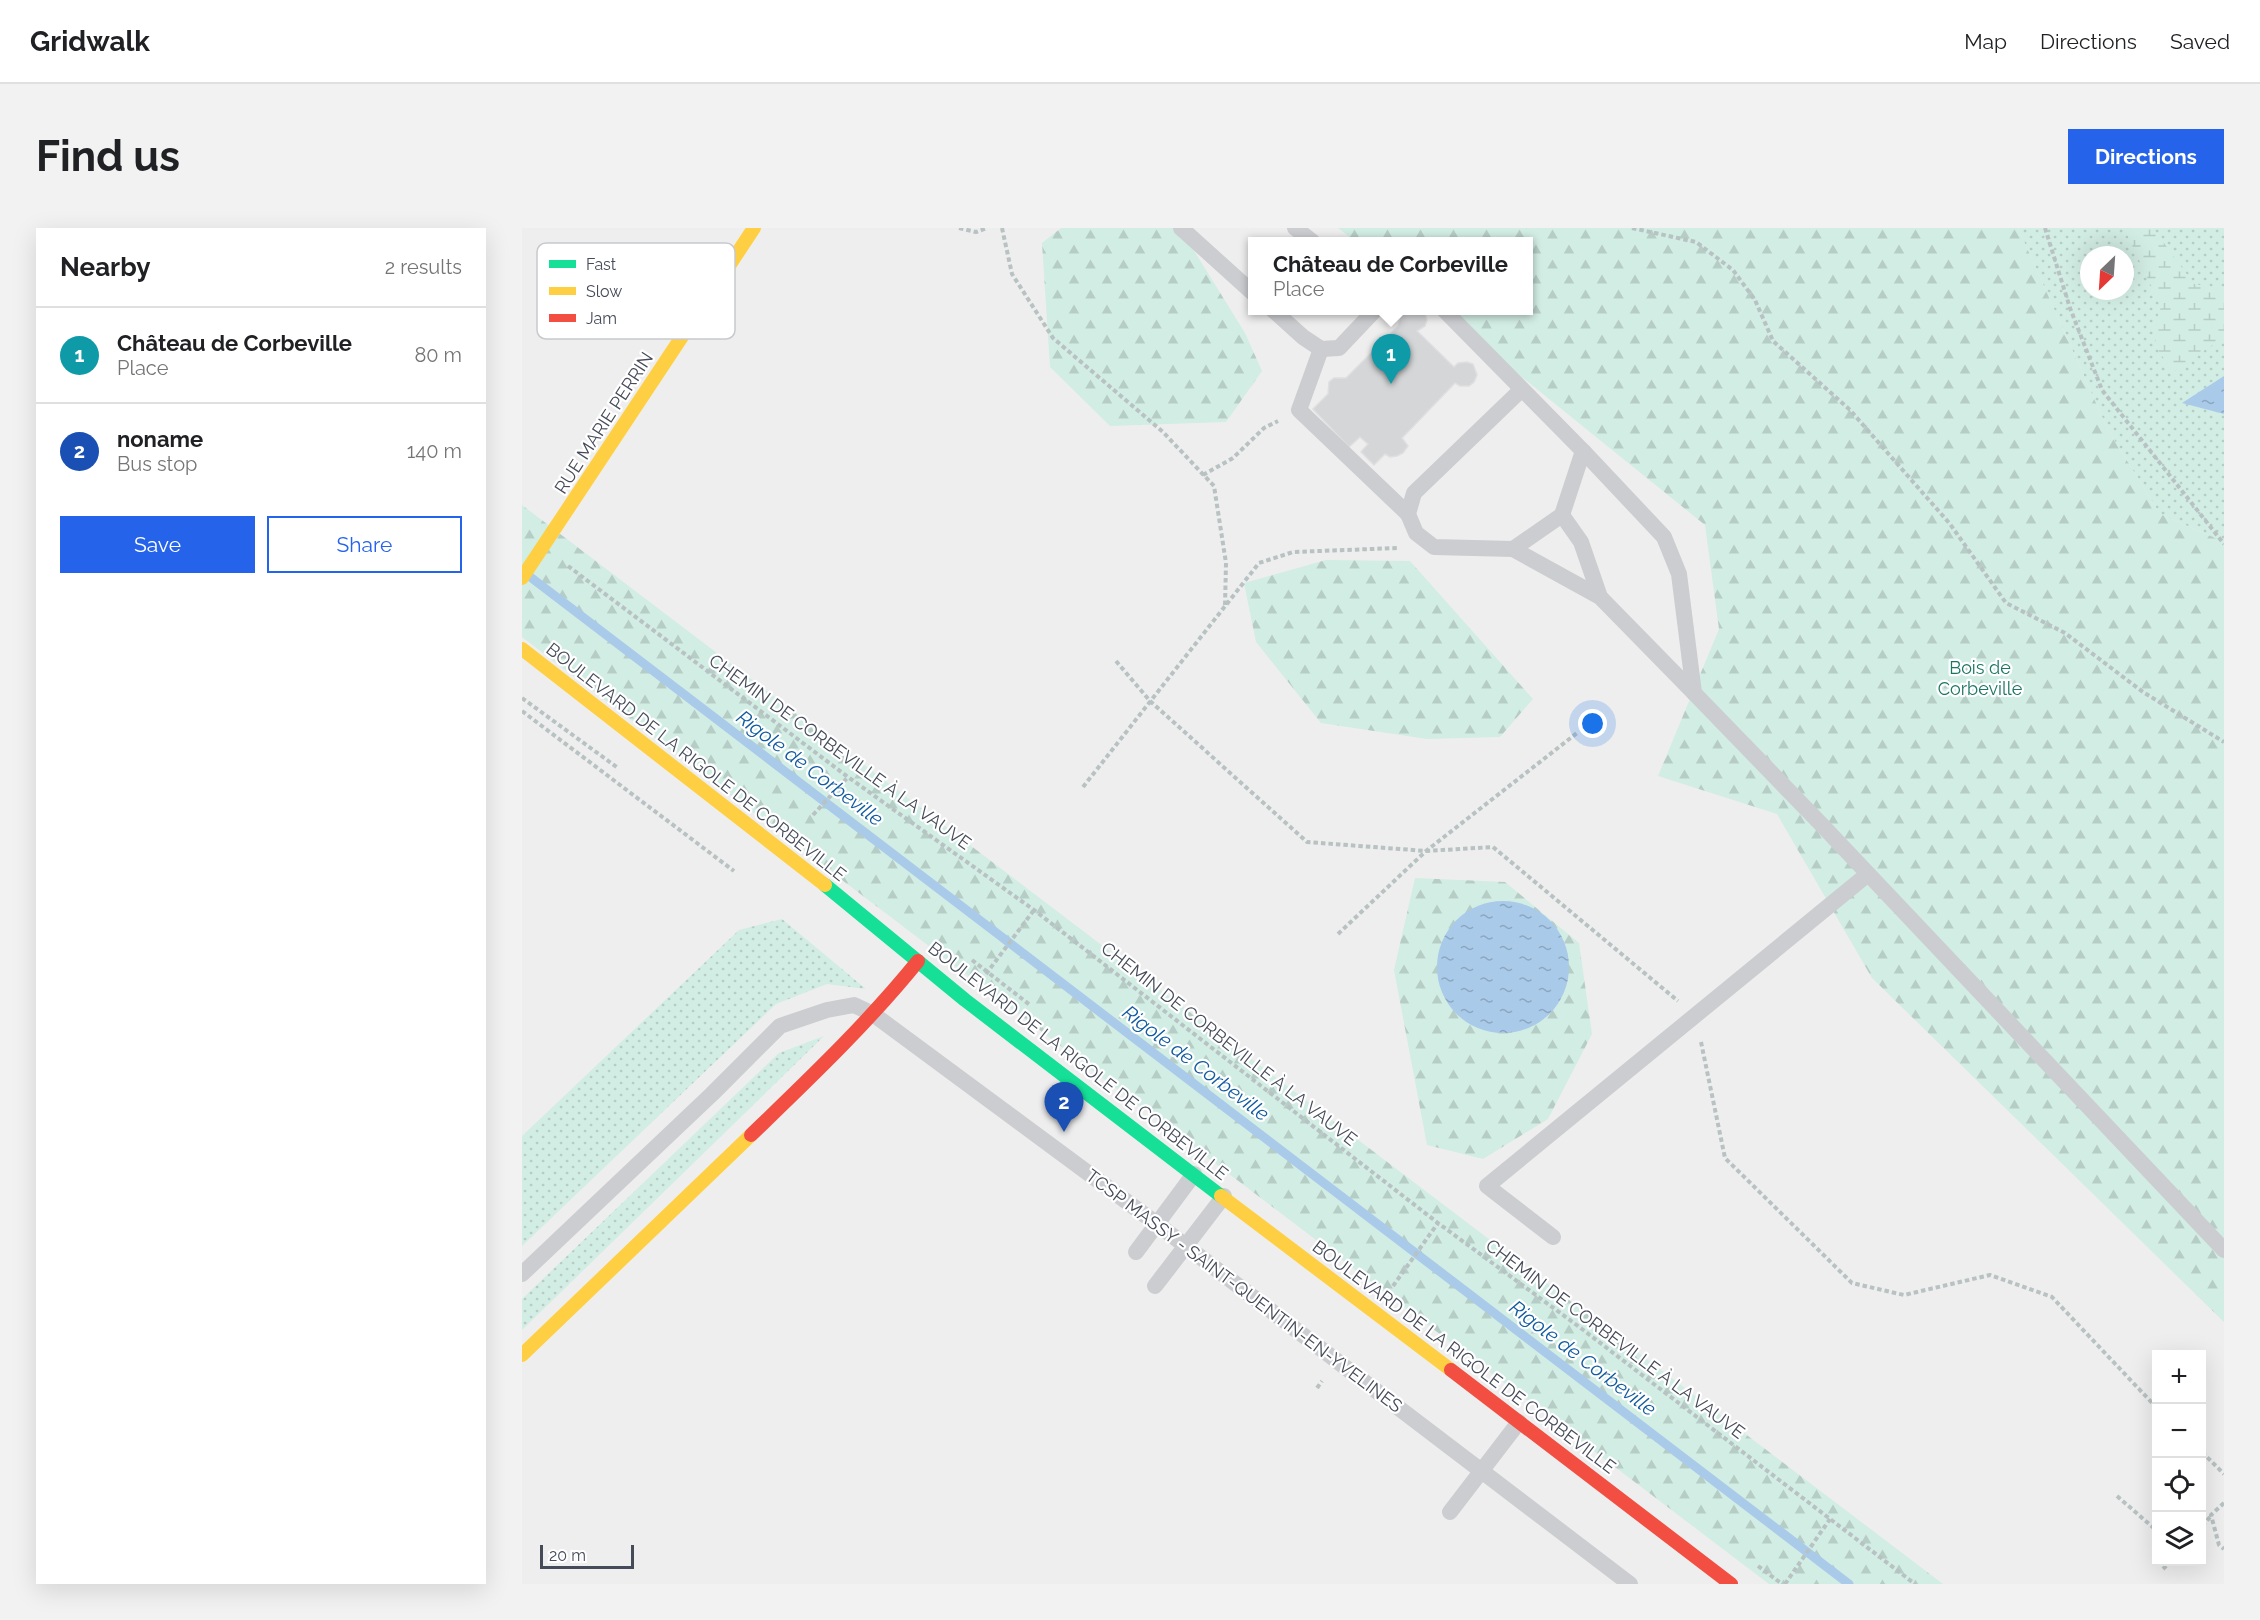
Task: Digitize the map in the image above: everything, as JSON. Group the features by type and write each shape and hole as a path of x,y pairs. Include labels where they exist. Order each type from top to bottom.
{"main road":[{"name":"RUE MARIE PERRIN","path":"735,257 754,228"},
{"name":"RUE MARIE PERRIN","path":"522,578 681,339"},
{"name":"BOULEVARD DE LA RIGOLE DE CORBEVILLE","path":"522,649 780,848 965,999 1731,1584"},
{"path":"522,1355 833,1056 873,1014 918,961"}],"lane":[{"path":"1182,228 1248,287"},
{"path":"1279,315 1303,337 1321,349 1339,348 1370,315"},
{"path":"1449,315 1664,537 1679,574 1694,693"},
{"path":"1321,349 1299,410 1408,514 1416,533 1434,547 1513,549 1600,597 1868,874 2224,1250"},
{"path":"1408,514 1414,493 1521,390"},
{"path":"1513,549 1562,515 1583,451"},
{"path":"1562,515 1581,542 1600,597"},
{"path":"1553,1237 1487,1186 1868,874"},
{"name":"TCSP MASSY - SAINT-QUENTIN-EN-YVELINES","path":"522,1274 712,1094 780,1026 827,1010 854,1005 873,1014 1157,1224 1630,1584"},
{"path":"1136,1252 1194,1174"},
{"path":"1155,1286 1224,1196"},
{"path":"1450,1512 1518,1422"}],"path":[{"path":"959,228 976,232 987,228"},
{"path":"1002,228 1012,274 1053,338 1163,432 1214,486 1226,563 1225,606"},
{"path":"1632,228 1696,242 1733,270 1755,300 1773,341 1850,410 1950,524 2006,603 2065,633 2143,692 2224,742"},
{"path":"2044,228 2070,308 2102,390 2224,544"},
{"path":"1203,475 1233,458 1264,428 1299,410"},
{"path":"1083,787 1259,564 1293,552 1434,547"},
{"name":"CHEMIN DE CORBEVILLE À LA VAUVE","path":"544,548 848,777 1034,910 1438,1223 1582,1329 1915,1584"},
{"path":"522,711 734,871"},
{"path":"1338,934 1426,850 1577,733"},
{"path":"813,815 848,777"},
{"path":"1003,952 1034,910"},
{"path":"1406,1268 1438,1223"},
{"path":"2206,1456 2224,1474"},
{"path":"2117,1496 2152,1526"},
{"path":"2206,1521 2224,1503"},
{"path":"2211,1515 2219,1545 2224,1549"},
{"path":"1785,1584 1830,1519"},
{"path":"2163,1569 2166,1566"}],"green space":[{"path":"1061,228 1180,228 1245,333 1262,371 1226,422 1110,426 1050,367 1042,243"},
{"name":"Bois de Corbeville","path":"1338,228 2018,228 2108,430 2160,514 2224,542 2224,1322 1872,978 1777,814 1658,776 1719,629 1705,525 1445,315 1533,315 1533,237 1350,237"},
{"path":"2018,228 2224,228 2224,542 2160,514 2108,430"},
{"path":"2124,228 2153,228 2194,284 2213,287 2224,293 2224,337 2173,372 2156,347 2153,329 2161,307"},
{"path":"522,505 1943,1584 1769,1584 522,637"},
{"path":"1326,560 1410,561 1533,699 1500,737 1427,739 1321,723 1256,642 1244,583"},
{"path":"1415,878 1505,882 1579,943 1592,1034 1548,1119 1483,1159 1427,1145 1394,970"},
{"path":"782,919 866,989 827,984 776,1004 522,1246 522,1136 739,930"},
{"path":"824,1036 522,1330 522,1299 779,1053"}],"water":[{"path":"2224,376 2224,414 2182,403"},
{"path":"1503,901 1528,906 1550,920 1564,942 1569,967 1564,992 1550,1014 1528,1028 1503,1033 1478,1028 1456,1014 1442,992 1437,967 1442,942 1456,920 1478,906"}],"building":[{"path":"1426,315 1425,326 1417,331 1454,367 1458,363 1473,364 1477,375 1469,386 1460,386 1455,383 1402,438 1408,446 1403,453 1390,457 1385,454 1374,465 1361,452 1368,444 1360,437 1349,447 1313,409 1328,394 1329,382 1334,378 1346,378 1398,326 1400,316"}],"waterway":[{"name":"Rigole de Corbeville","path":"529,576 1849,1584"}],"traffic: fast":[{"path":"825,885 965,1000 1221,1196"}],"traffic: slow":[{"path":"735,257 754,228"},
{"path":"522,578 680,339"},
{"path":"522,649 825,885"},
{"path":"522,1355 751,1135"},
{"path":"1221,1196 1451,1370"}],"traffic: jam":[{"path":"751,1135 858,1029 918,961"},
{"path":"1451,1370 1731,1584"}],"place":[{"name":"Château de Corbeville","path":"1391,384"},
{"name":"noname","path":"1064,1132"}]}
